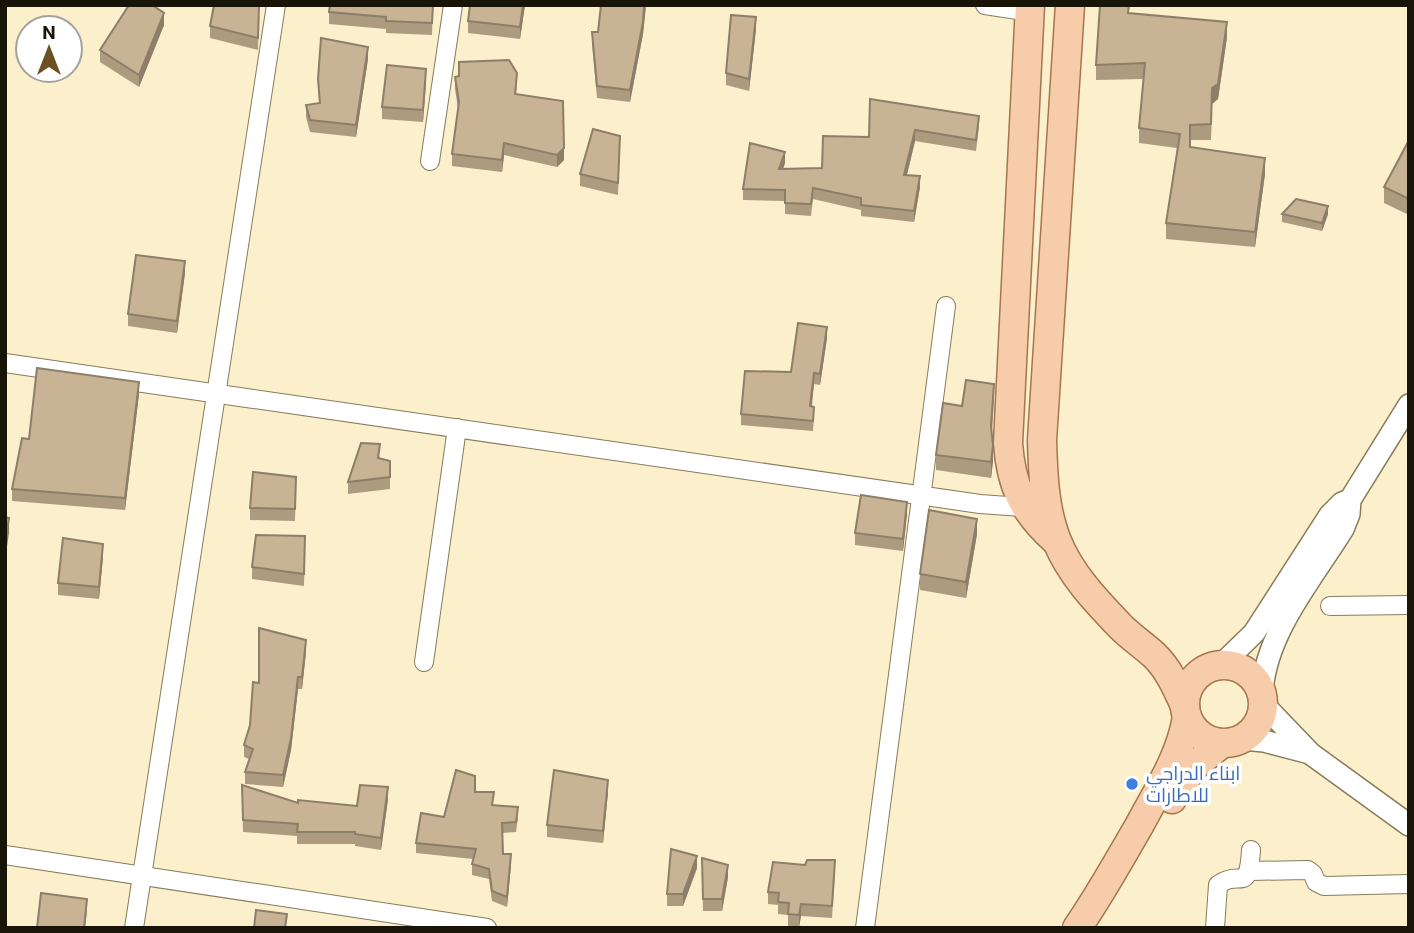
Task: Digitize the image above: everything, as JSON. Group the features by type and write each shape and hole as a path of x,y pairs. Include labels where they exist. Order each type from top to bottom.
{"main road":[{"path":"1070,5 1042,440 1043,483 1036,507 1038,525 1057,541 1076,574 1099,604 1156,657 1172,680 1192,728 1200,735 1232,741"},
{"path":"1030,9 1008,443 1012,475 1036,507"},
{"path":"1096,928 1185,778 1200,759 1258,725 1263,699 1251,674 1231,665 1214,667 1172,663 1156,657"},
{"path":"1077,928 1100,896 1167,774 1182,741 1190,684 1214,667"}],"street":[{"path":"134,928 276,7 256,5"},
{"path":"430,162 453,5"},
{"path":"985,5 1030,9"},
{"path":"864,928 946,306"},
{"path":"5,363 1004,508 1036,507"},
{"path":"1409,405 1350,500 1349,514 1343,529 1272,645 1263,674 1263,699 1311,754 1409,825"},
{"path":"424,662 457,428"},
{"path":"1214,667 1254,633 1330,515 1342,503 1350,500"},
{"path":"1330,606 1409,604"},
{"path":"1232,741 1287,746 1311,754"},
{"path":"1215,928 1218,885 1226,880 1243,879 1250,871 1251,850"},
{"path":"5,855 487,928"},
{"path":"1250,871 1308,870 1313,874 1315,882 1324,886 1409,884"}],"building":[{"path":"129,5 152,5 164,13 139,75 100,50"},
{"path":"214,5 259,5 258,38 210,26"},
{"path":"330,5 433,5 432,23 386,21 386,17 329,12"},
{"path":"470,5 523,5 520,27 468,21"},
{"path":"601,5 644,5 630,90 597,86 592,32 598,32"},
{"path":"1100,5 1129,5 1128,13 1227,22 1218,84 1212,88 1211,124 1190,125 1190,147 1265,158 1255,232 1166,223 1180,134 1139,128 1145,63 1096,65"},
{"path":"731,15 756,17 749,79 726,73"},
{"path":"321,38 368,47 356,125 310,120 306,105 320,103 318,79"},
{"path":"509,60 517,73 515,94 563,101 564,148 557,155 504,143 502,160 452,154 459,102 455,77 459,76 459,62"},
{"path":"387,65 426,69 423,110 382,107"},
{"path":"870,99 979,116 976,140 915,130 904,175 920,176 914,211 861,205 861,198 813,188 811,204 785,203 785,190 743,189 750,143 785,152 779,169 822,168 823,136 869,137"},
{"path":"593,129 620,136 618,183 580,174"},
{"path":"1409,140 1409,199 1384,187"},
{"path":"1296,199 1328,206 1322,223 1282,214"},
{"path":"136,255 185,261 177,321 128,314"},
{"path":"798,323 827,327 820,374 814,373 810,406 814,407 813,421 741,414 745,371 791,372"},
{"path":"37,368 139,382 125,498 12,489 22,438 29,439"},
{"path":"966,380 994,384 991,462 936,455 943,403 962,406"},
{"path":"361,443 380,444 378,458 390,461 390,477 348,482"},
{"path":"253,472 296,477 295,509 250,508"},
{"path":"861,495 907,502 903,539 855,533"},
{"path":"929,510 977,519 966,582 920,574"},
{"path":"5,517 9,518 5,544"},
{"path":"256,535 305,536 304,574 252,567"},
{"path":"63,538 103,544 99,587 58,583"},
{"path":"259,628 306,640 302,677 298,677 291,738 283,775 245,772 253,749 244,745 250,725 253,682 259,683"},
{"path":"456,770 475,776 475,792 494,792 492,805 518,807 516,822 502,823 503,854 511,854 507,897 492,891 489,869 472,864 476,849 416,843 421,813 444,817"},
{"path":"554,770 608,780 603,831 547,825"},
{"path":"242,785 298,803 298,800 357,806 360,785 388,787 381,838 355,832 297,832 298,824 243,820"},
{"path":"671,849 697,856 683,894 667,894"},
{"path":"702,858 728,865 722,899 703,899"},
{"path":"807,860 835,860 832,906 801,904 799,915 788,914 789,903 778,902 779,893 768,892 773,862 805,865"},
{"path":"41,893 87,899 84,928 37,928"},
{"path":"256,910 287,914 285,928 254,928"}],"place":[{"name":"ابناء الدراجي للاطارات","path":"1132,784"}]}
